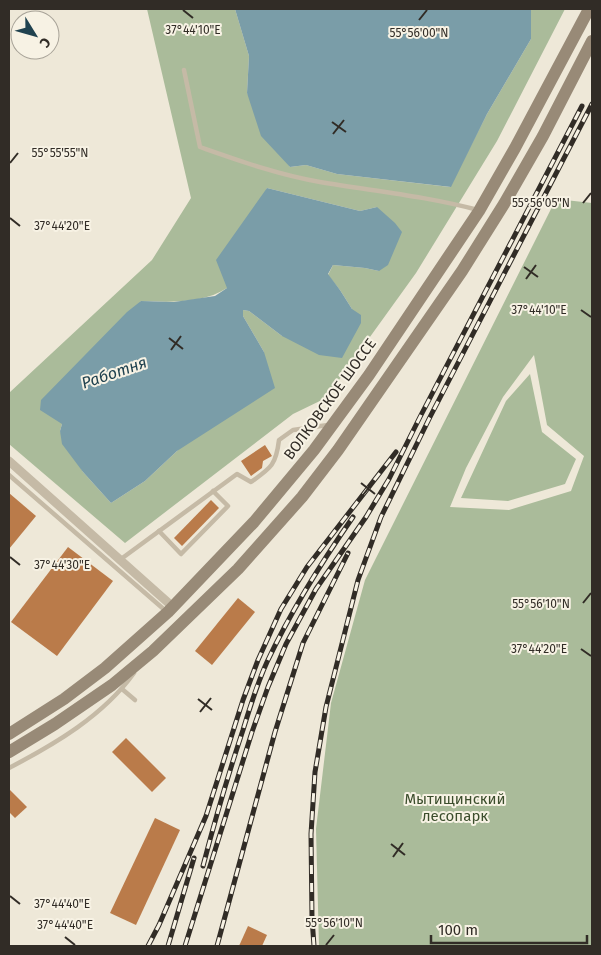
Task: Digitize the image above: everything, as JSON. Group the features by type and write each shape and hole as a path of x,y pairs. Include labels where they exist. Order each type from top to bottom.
{"main road":[{"name":"ВОЛКОВСКОЕ ШОССЕ","path":"9,734 64,699 105,668 170,610 254,522 335,424 479,210 515,148 589,9"},
{"path":"9,752 119,686 145,657 238,570 302,497 338,450 467,263 543,136 592,40"}],"street":[{"path":"9,461 120,559 170,610"}],"lane":[{"path":"184,70 200,147 260,169 319,182 445,201 479,210"},
{"path":"120,559 237,474 250,482 267,470 277,458 279,440 293,430 335,424"},
{"path":"10,478 170,610"},
{"path":"158,531 182,554 228,506 212,491"},
{"path":"9,768 78,727 114,697 119,686 135,700"}],"green space":[{"path":"147,9 235,9 249,56 247,93 290,167 306,165 337,174 450,187 487,114 531,39 531,9 565,9 497,141 416,273 326,398 293,414 125,543 9,444 9,393 152,260 191,198","holes":["267,188 360,211 377,207 379,271 333,265 328,275 352,309 282,336 249,311 243,310 243,316 264,352 177,451 145,481 111,503 83,472 60,431 62,424 141,301 186,301 207,297 227,288"]},
{"name":"Мытищинский лесопарк","path":"556,199 592,203 592,946 319,946 316,829 331,703 365,580","holes":["534,355 547,425 584,456 571,491 509,510 450,507 466,468 503,397"]},
{"path":"530,374 542,432 576,459 565,484 508,501 461,498 506,401"}],"water":[{"path":"235,9 531,9 531,39 487,114 451,187 337,174 306,165 290,167 261,136 247,93 249,56"},
{"name":"Работня","path":"267,188 360,211 377,207 402,232 388,265 379,271 333,265 328,274 352,309 361,315 361,323 342,358 319,355 282,336 249,311 243,310 243,316 264,352 275,388 177,451 145,481 111,503 83,472 62,444 60,431 62,424 40,410 41,400 127,312 141,301 174,302 215,296 227,288 216,260"}],"building":[{"path":"265,445 272,456 263,461 262,468 251,476 241,461"},
{"path":"9,493 36,516 9,549"},
{"path":"211,500 219,508 182,546 174,538"},
{"path":"68,547 113,581 57,656 11,622"},
{"path":"238,598 255,612 212,665 195,651"},
{"path":"126,738 166,778 152,792 112,752"},
{"path":"9,789 27,807 15,818 9,812"},
{"path":"155,818 180,830 136,925 110,913"},
{"path":"248,926 267,935 262,946 239,946"}],"railway":[{"path":"314,946 311,834 315,772 326,707 358,580 381,517 430,417 592,104"},
{"path":"185,946 252,732 286,644 316,589 366,517 389,479 582,106"},
{"path":"148,946 206,816 243,700 258,660 281,609 307,567 396,452"},
{"path":"203,866 232,764 263,670 296,606 353,517"},
{"path":"217,946 275,732 303,643 348,553"},
{"path":"168,946 194,858"}]}
